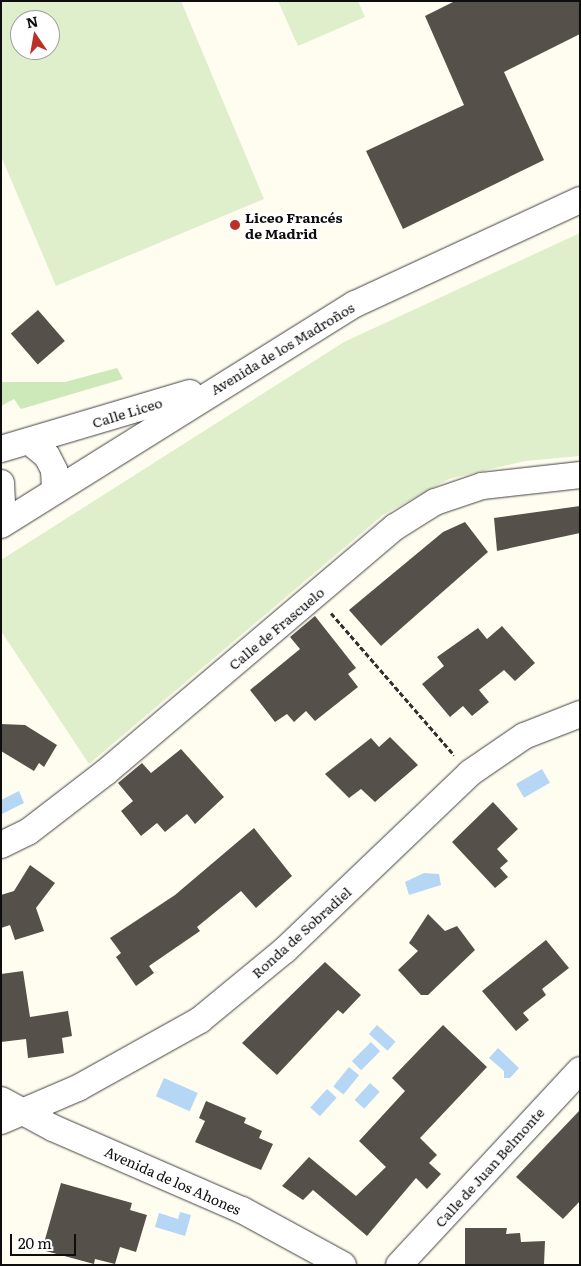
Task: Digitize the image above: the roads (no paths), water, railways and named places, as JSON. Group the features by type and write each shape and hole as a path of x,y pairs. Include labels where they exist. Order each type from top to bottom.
{"street":[{"name":"Avenida de los Madroños","path":"2,524 224,382 356,304 580,200"},
{"name":"Calle Liceo","path":"1,449 224,382"},
{"path":"29,441 48,456 55,490"},
{"name":"Calle de Frascuelo","path":"1,845 28,832 106,772 395,527 435,502 482,486 580,474"},
{"path":"1,483 2,524"},
{"name":"Ronda de Sobradiel","path":"8,1111 158,1047 200,1020 285,950 470,773 524,736 580,714"},
{"name":"Calle de Juan Belmonte","path":"399,1265 580,1070"},
{"name":"Avenida de los Ahones","path":"8,1111 242,1210 343,1265"}],"water":[{"path":"542,769 550,783 524,798 516,784"},
{"path":"19,791 24,803 2,814 1,800"},
{"path":"424,873 439,874 441,885 409,895 405,882"},
{"path":"377,1025 396,1042 388,1051 369,1034"},
{"path":"371,1042 380,1051 361,1070 352,1061"},
{"path":"498,1048 519,1068 510,1078 504,1078 504,1071 489,1058"},
{"path":"349,1067 359,1075 343,1095 333,1086"},
{"path":"164,1078 198,1093 190,1111 156,1096"},
{"path":"370,1083 380,1092 364,1109 355,1100"},
{"path":"327,1089 337,1098 320,1116 310,1108"},
{"path":"180,1212 191,1215 185,1236 155,1227 159,1213 178,1219"}],"place":[{"name":"Liceo Francés de Madrid","path":"235,225"}]}
